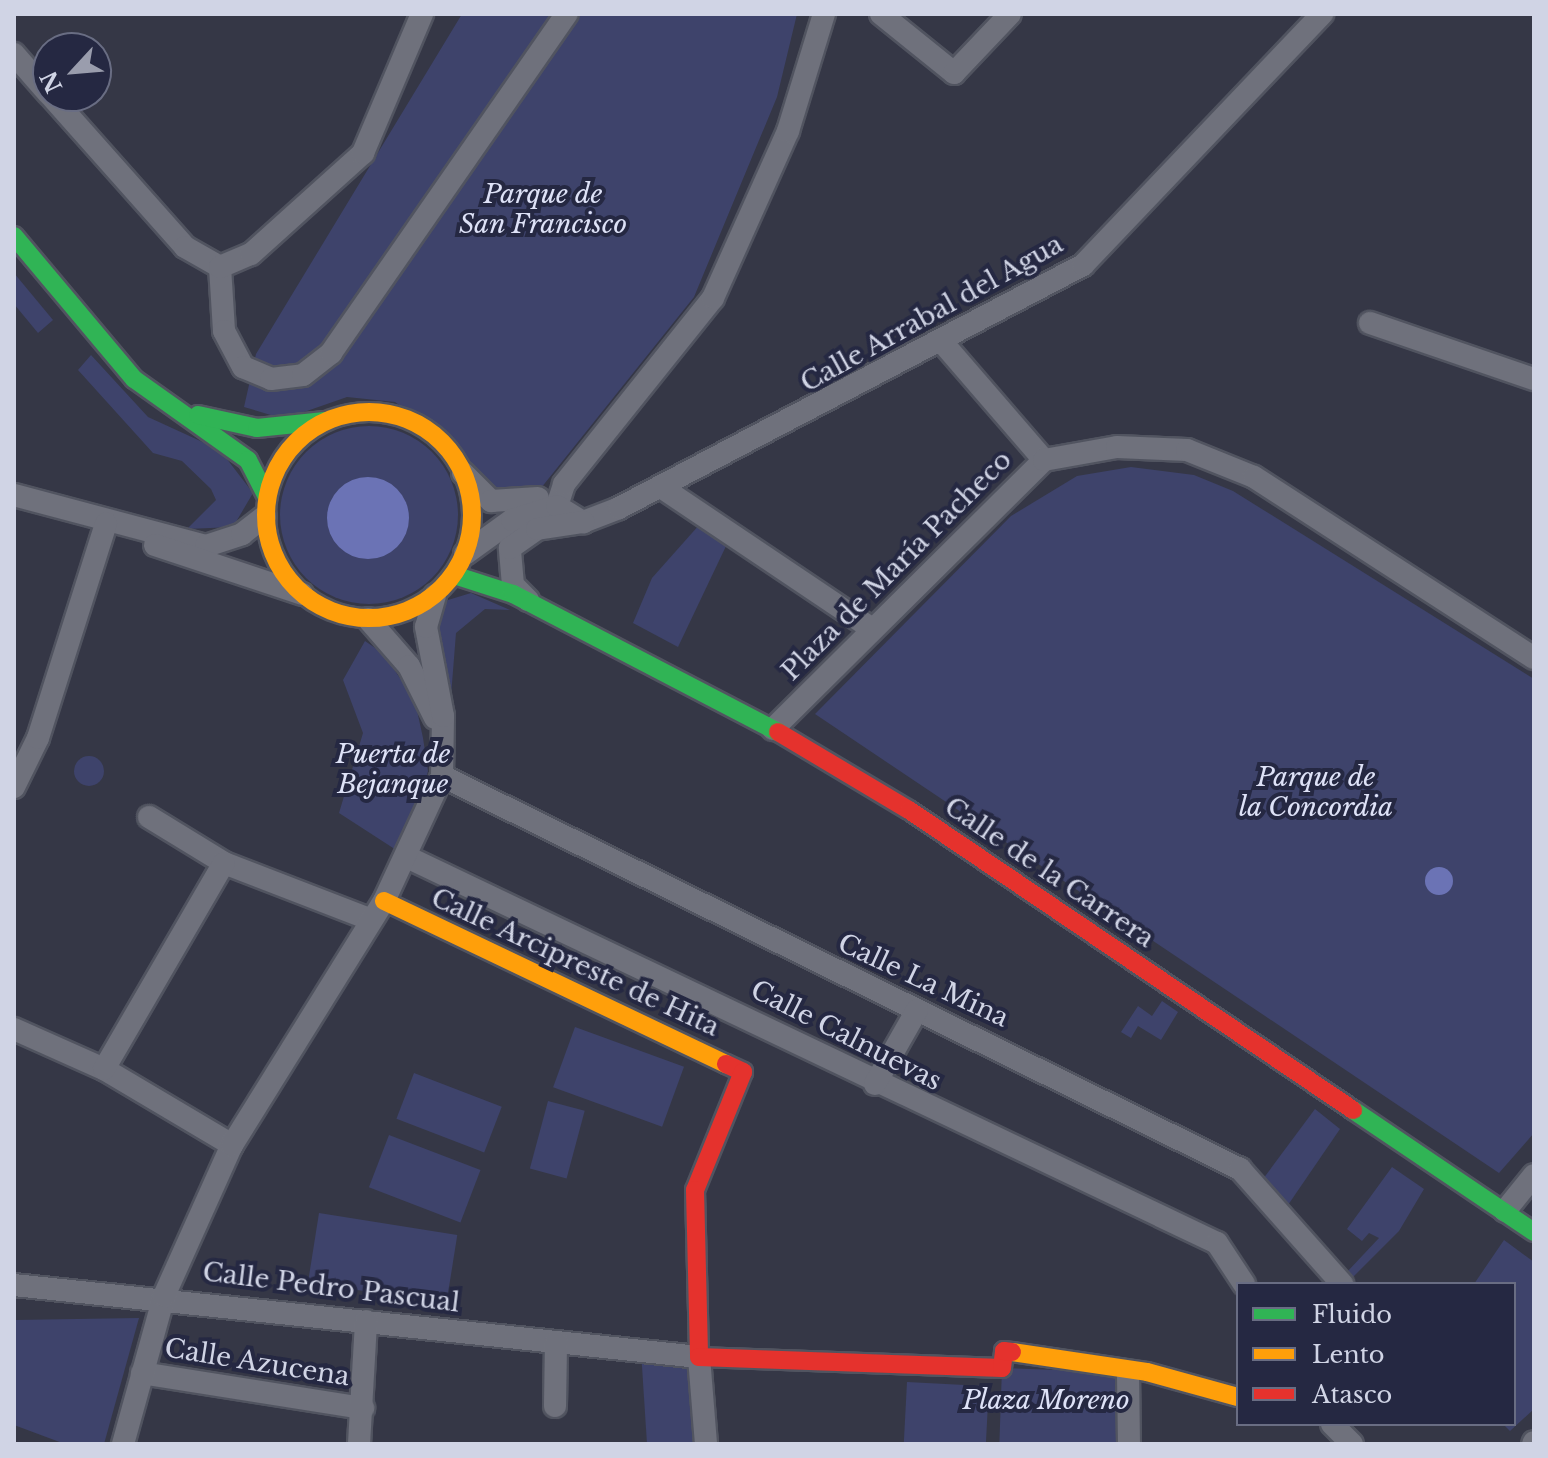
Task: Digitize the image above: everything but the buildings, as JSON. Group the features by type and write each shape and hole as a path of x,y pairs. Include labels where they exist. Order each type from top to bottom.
{"street":[{"path":"220,267 251,254 363,153 422,14"},
{"path":"220,267 224,331 243,367 271,379 303,375 331,353 567,14"},
{"path":"557,506 564,484 713,298 788,131 824,14"},
{"path":"881,14 954,73 1010,14"},
{"name":"Calle Arrabal del Agua","path":"522,599 513,585 510,548 537,529 583,522 661,487 942,342 1083,265 1322,14"},
{"path":"14,54 32,74"},
{"path":"66,112 185,247 220,267"},
{"path":"14,236 134,379 248,460 266,506 272,549 302,594"},
{"path":"1370,323 1534,379"},
{"path":"942,342 1044,460"},
{"path":"165,402 257,428 325,421 368,412 415,422 491,501 511,505 564,484"},
{"path":"106,524 206,546 242,534 266,506 287,452 325,421"},
{"name":"Plaza de María Pacheco","path":"773,729 1044,460 1142,445 1215,458 1534,658"},
{"path":"368,619 401,613 435,595 454,575 469,545 463,473"},
{"path":"661,487 872,629"},
{"path":"14,495 106,524 368,619 409,666 443,742"},
{"path":"469,545 512,520 557,506 583,522"},
{"path":"14,787 106,524"},
{"path":"469,545 522,599"},
{"path":"454,575 522,599"},
{"path":"123,1444 164,1296 232,1145 369,919 384,901 442,776 443,742 426,627 435,595"},
{"name":"Calle de la Carrera","path":"522,599 773,729 971,851 1534,1232"},
{"name":"Calle La Mina","path":"442,776 1240,1169 1340,1282"},
{"path":"149,817 224,863 369,919"},
{"name":"Calle Calnuevas","path":"407,857 875,1084 1217,1243 1243,1282"},
{"path":"104,1069 224,863"},
{"name":"Calle Arcipreste de Hita","path":"384,901 743,1072 695,1190 699,1357"},
{"path":"875,1084 917,1010"},
{"path":"14,1029 104,1069 232,1145"},
{"path":"1505,1211 1534,1175"},
{"name":"Calle Pedro Pascual","path":"14,1285 164,1296 699,1357"},
{"path":"359,1444 366,1321"},
{"path":"555,1406 556,1342"},
{"path":"706,1444 699,1357 1002,1368 1004,1351 1236,1397"},
{"name":"Calle Azucena","path":"142,1373 363,1408"},
{"path":"1128,1373 1129,1444"}],"green space":[{"name":"Parque de San Francisco","path":"462,14 797,14 777,97 694,297 541,488 518,499 487,488 449,440 395,402 347,397 284,419 244,407 256,354"},
{"path":"14,273 53,320 38,333 14,304"},
{"path":"91,355 148,417 220,450 253,493 233,527 187,529 216,500 211,489 182,461 153,453 78,370"},
{"path":"369,426 386,427 403,433 432,452 451,481 457,498 457,532 451,549 432,578 403,597 386,603 369,604 352,603 335,597 306,578 287,549 281,532 280,515 281,498 287,481 306,452 335,433 352,427"},
{"name":"Parque de la Concordia","path":"1131,467 1194,475 1233,491 1534,679 1534,1133 1499,1173 815,714 1011,516 1077,476"},
{"path":"700,524 727,544 678,647 633,623 652,578"},
{"path":"471,593 510,610 485,609 456,633 451,696 437,618 448,600"},
{"name":"Puerta de Bejanque","path":"365,641 384,654 415,701 423,738 428,771 407,857 339,813 363,733 343,680"},
{"path":"89,756 100,760 104,771 100,782 89,786 78,782 74,771 78,760"},
{"path":"1162,1001 1178,1012 1161,1040 1138,1026 1131,1038 1121,1032 1138,1006 1152,1016"},
{"path":"575,1027 684,1067 662,1127 553,1087"},
{"path":"414,1073 502,1107 484,1152 396,1119"},
{"path":"548,1101 585,1111 567,1178 530,1169"},
{"path":"1315,1109 1340,1129 1288,1205 1263,1179"},
{"path":"389,1135 480,1170 460,1222 369,1187"},
{"path":"1392,1167 1424,1189 1399,1231 1352,1278 1347,1272 1379,1238 1369,1233 1362,1241 1347,1229"},
{"path":"319,1213 457,1235 446,1304 308,1282"},
{"path":"1504,1240 1534,1262 1534,1409 1516,1426 1516,1282 1475,1282"},
{"path":"139,1318 104,1444 65,1444 14,1425 14,1320"},
{"path":"641,1351 699,1357 706,1444 647,1444"},
{"name":"Plaza Moreno","path":"1002,1368 1128,1372 1125,1444 999,1444"},
{"path":"907,1382 989,1386 986,1444 904,1444"}],"shaded area":[{"path":"368,477 384,480 397,489 406,502 409,518 406,534 397,547 384,556 368,559 352,556 339,547 330,534 327,518 330,502 339,489 352,480"},
{"path":"1439,867 1449,871 1453,881 1449,891 1439,895 1429,891 1425,881 1429,871"}],"traffic: fast":[{"path":"14,236 134,379 248,460 267,497"},
{"path":"198,415 257,428 325,421"},
{"path":"454,575 513,594 778,732"},
{"path":"1353,1110 1534,1232"}],"traffic: slow":[{"path":"369,412 408,420 442,442 464,476 472,515 464,554 442,588 408,610 369,618 330,610 296,588 274,554 266,515 274,476 296,442 330,420 369,412"},
{"path":"384,901 726,1064"},
{"path":"1012,1352 1147,1372 1236,1396"}],"traffic: jam":[{"path":"778,732 909,810 1353,1110"},
{"path":"726,1064 743,1072 695,1190 699,1357 1002,1368 1004,1351 1012,1352"}]}
